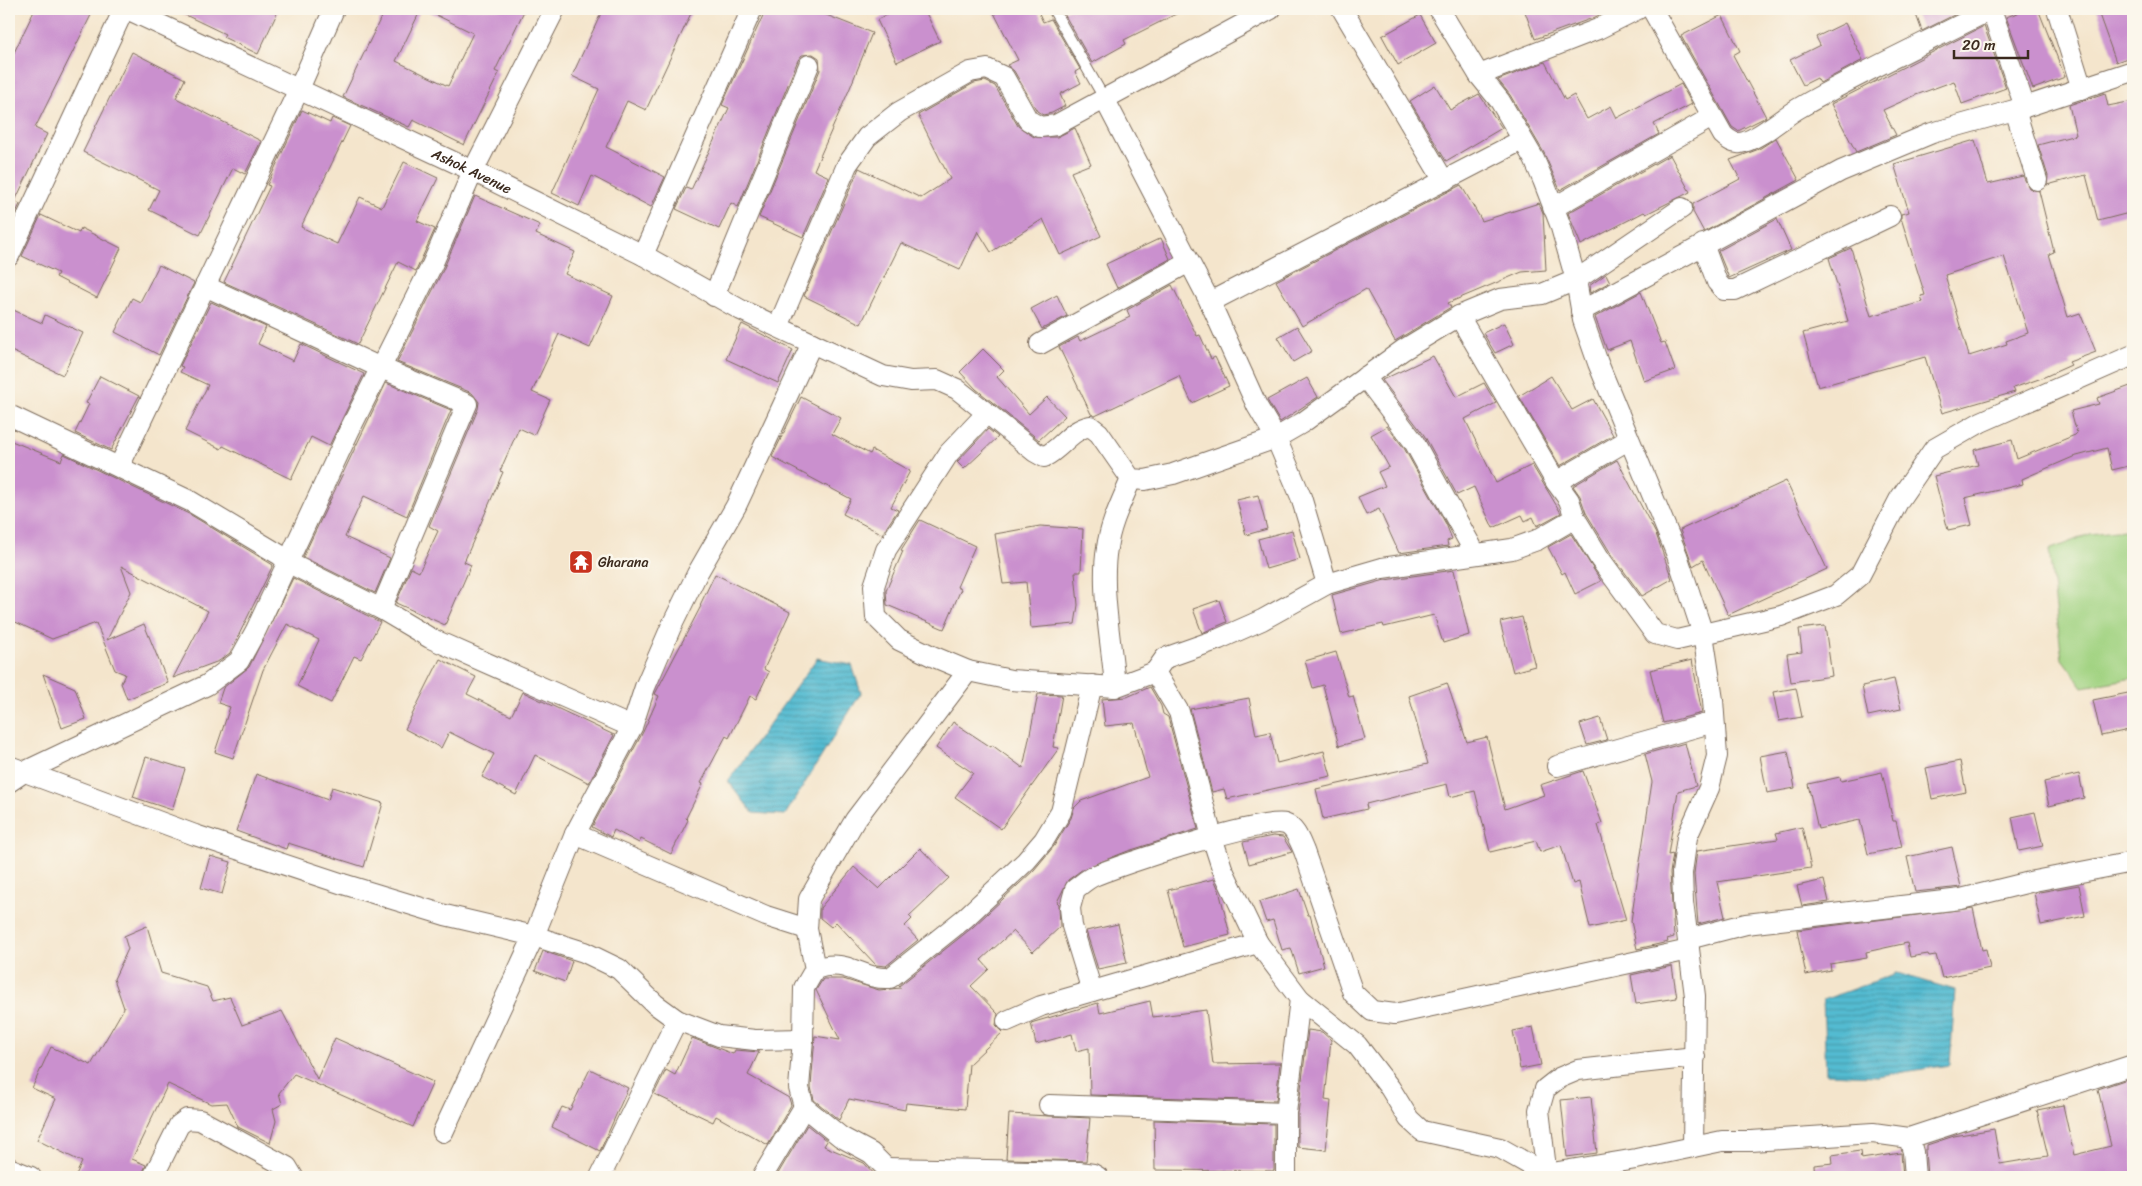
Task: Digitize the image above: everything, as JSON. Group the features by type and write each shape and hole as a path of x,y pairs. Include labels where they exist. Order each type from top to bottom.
{"street":[{"name":"Ashok Avenue","path":"125,9 473,172 643,255 714,296 883,376 911,381 937,380 957,389 1035,452 1044,456 1056,451 1077,429 1090,426 1099,433 1132,479"},
{"path":"9,256 125,9"},
{"path":"120,467 299,89 334,9"},
{"path":"14,774 207,686 239,661 289,563 350,428 432,265 473,172 555,9"},
{"path":"643,255 752,9"},
{"path":"778,327 847,165 867,137 911,104 970,72 986,69 1004,77 1028,120 1040,127 1056,125 1271,9"},
{"path":"1342,9 1444,181"},
{"path":"1439,9 1479,75 1500,101 1534,159 1554,208 1576,280 1581,311 1598,363 1628,440 1677,555 1702,634 1717,756 1709,788 1687,837 1682,874 1683,902 1695,996 1694,1147"},
{"path":"1479,75 1598,29 1638,9"},
{"path":"1652,9 1724,135 1730,141 1739,143 1749,140 1797,109 1853,78 1991,9 2020,108 2037,180"},
{"path":"2057,9 2082,89"},
{"path":"714,296 809,65"},
{"path":"1581,311 1624,290 1703,244 1841,171 1932,133 2082,89 2133,71"},
{"path":"1104,98 1210,302 1252,397 1276,438 1301,496 1327,584"},
{"path":"1554,208 1712,116"},
{"path":"1210,302 1522,140"},
{"path":"1115,687 1108,612 1107,548 1117,512 1132,479 1144,480 1173,474 1276,438 1302,423 1403,350 1458,316 1500,299 1542,294 1576,280 1682,208"},
{"path":"1703,244 1717,282 1724,290 1735,290 1747,286 1811,252 1890,216"},
{"path":"1040,344 1189,262"},
{"path":"205,286 381,368 467,404 381,609"},
{"path":"1458,316 1556,482 1569,500 1575,518 1600,559 1655,634 1677,640 1781,616 1836,595 1860,575 1899,500 1934,448 1981,422 2133,355"},
{"path":"443,1132 534,936 575,834 632,727 645,687 671,627 697,574 736,506 812,343"},
{"path":"1365,377 1414,442 1475,553"},
{"path":"987,413 950,453 886,550 874,586 876,617 899,640 968,671 1011,680 1115,687 1155,672 1165,658 1219,639 1262,620 1327,584 1382,568 1512,549 1536,540 1575,518"},
{"path":"9,415 190,501 280,555 289,563 381,609 430,638 632,727"},
{"path":"1556,482 1628,440"},
{"path":"815,969 808,929 809,899 855,820 968,671"},
{"path":"1155,672 1179,712 1222,868 1258,944 1300,999 1357,1045 1390,1088 1409,1119 1422,1131 1500,1148 1546,1176 1722,1141 1751,1141 1872,1133 1908,1138 2133,1066"},
{"path":"1092,685 1061,812 1044,840 1026,861 964,918 890,978 878,979 840,965 828,964 815,969 804,988 803,1039 799,1088 804,1107 841,1137 871,1153 888,1173 1079,1172 1093,1174 1098,1177"},
{"path":"1557,766 1714,722"},
{"path":"14,774 334,881 445,915 534,936 584,952 619,969 655,1004 677,1020 719,1036 755,1040 803,1039"},
{"path":"1092,992 1072,926 1070,908 1075,889 1093,876 1212,837 1269,822 1285,824 1294,831 1304,851 1353,993 1372,1011 1395,1014 1689,944 1746,924 1961,899 2034,881 2133,862"},
{"path":"575,834 766,916 808,929"},
{"path":"1007,1021 1042,1006 1258,944"},
{"path":"1286,1177 1286,1113 1300,999"},
{"path":"600,1177 677,1020"},
{"path":"1546,1176 1539,1110 1545,1089 1559,1078 1578,1070 1695,1057"},
{"path":"1049,1105 1286,1113"},
{"path":"762,1177 804,1107"},
{"path":"153,1177 179,1125 187,1119 200,1120 287,1167 293,1177"},
{"path":"1908,1138 1913,1152 1914,1177"},
{"path":"9,1168 31,1177"}],"lane":[{"path":"1053,9 1104,98"}],"green space":[{"path":"2133,529 2133,678 2083,687 2062,659 2049,550 2090,534"}],"water":[{"path":"817,658 852,665 861,693 785,815 753,813 728,781"},
{"path":"1897,973 1955,990 1950,1065 1877,1076 1826,1074 1823,1000"}],"building":[{"path":"35,9 94,9 35,128 47,134 15,201 20,204 9,228 9,63"},
{"path":"173,9 279,9 258,54 223,37 225,34"},
{"path":"385,9 421,9 396,61 448,86 473,33 424,9 525,9 495,71 499,73 464,145 413,120 409,127 343,97"},
{"path":"603,9 693,9 646,110 627,101 606,147 665,177 651,207 592,176 579,206 552,193 599,89 572,76"},
{"path":"766,9 811,9 872,33 814,170 829,177 803,237 759,217 820,70 819,58 813,54 802,55 798,60 738,207 731,203 719,229 676,209 686,188 691,190 729,108 722,105"},
{"path":"885,9 924,9 940,41 897,62 877,20 888,14"},
{"path":"992,9 1037,9 1043,22 1051,19 1080,69 1075,72 1081,83 1060,94 1065,106 1052,113 1043,115 1037,111 1014,71 1007,65 1018,60"},
{"path":"1069,9 1186,9 1124,40 1126,44 1092,63 1063,12"},
{"path":"1524,9 1612,9 1535,39"},
{"path":"1914,9 1966,9 1922,31"},
{"path":"2029,9 2038,9 2065,77 2033,89 2006,17"},
{"path":"2097,9 2133,9 2133,56 2116,62"},
{"path":"1420,15 1436,43 1398,65 1382,36"},
{"path":"1722,15 1740,51 1733,55 1766,117 1738,131 1732,127 1681,36"},
{"path":"1845,23 1863,60 1820,83 1817,78 1803,85 1790,60 1820,45 1816,37"},
{"path":"1984,26 2006,88 1962,104 1954,81 1916,95 1883,110 1896,135 1856,152 1831,104"},
{"path":"132,52 185,79 176,98 261,141 245,174 233,168 200,235 149,210 159,190 83,152"},
{"path":"1545,62 1565,100 1574,95 1587,119 1611,106 1617,118 1681,84 1692,104 1654,124 1659,134 1560,190 1544,153 1510,95 1498,80"},
{"path":"985,81 995,86 1018,126 1034,137 1057,137 1075,128 1091,164 1071,172 1101,236 1060,255 1043,219 991,252 978,231 960,270 901,243 861,324 804,296 859,168 921,198 950,179 918,115 974,83"},
{"path":"1435,85 1450,110 1479,94 1502,128 1446,161 1410,101"},
{"path":"2105,93 2108,106 2133,101 2133,212 2098,221 2086,175 2047,185 2048,176 2038,145 2076,135 2069,105"},
{"path":"302,110 330,123 332,118 350,126 301,227 337,244 360,197 382,207 404,162 438,178 417,221 435,229 416,271 398,262 358,344 224,282 270,186 267,185"},
{"path":"1776,138 1799,180 1704,232 1693,212 1693,204 1740,179 1730,160 1759,149"},
{"path":"1975,140 1988,184 2023,176 2029,188 2039,191 2054,252 2049,254 2068,317 2080,313 2096,352 2069,362 2071,365 2042,378 2013,388 2015,392 1942,413 1925,357 1818,387 1803,333 1848,321 1829,258 1851,248 1871,316 1923,302 1921,296 1925,295 1901,218 1901,214 1909,212 1894,164","holes":["2004,256 2028,333 2006,341 2007,344 1969,356 1945,275"]},
{"path":"1670,155 1690,192 1646,214 1644,212 1581,245 1568,213"},
{"path":"1461,185 1482,221 1539,203 1543,213 1546,270 1522,272 1448,303 1451,307 1395,341 1366,289 1302,326 1276,281"},
{"path":"475,196 540,225 536,234 575,252 565,274 613,296 590,348 559,334 532,392 550,400 534,435 519,428 500,471 503,472 464,562 471,565 445,625 396,603 411,568 419,572 438,531 429,526 478,409 479,402 472,393 397,362 443,270"},
{"path":"41,215 79,233 81,228 121,248 97,298 56,277 58,273 22,256"},
{"path":"1777,219 1791,250 1729,278 1718,251"},
{"path":"1161,238 1170,259 1117,288 1106,264"},
{"path":"159,265 194,283 159,355 115,332 132,298 140,302"},
{"path":"1606,274 1610,282 1590,293 1589,286"},
{"path":"1172,285 1197,336 1200,335 1211,359 1215,357 1229,386 1192,403 1179,376 1095,416 1091,414 1059,347 1078,337 1080,341 1130,317 1127,310"},
{"path":"1641,292 1661,343 1665,342 1675,370 1644,381 1630,341 1607,350 1595,317"},
{"path":"1057,295 1067,316 1042,329 1031,309"},
{"path":"211,302 266,327 258,344 293,361 301,344 364,374 329,446 311,437 291,479 223,446 221,449 185,431 208,385 180,372 183,367 180,366"},
{"path":"9,308 42,323 45,315 83,333 63,375 9,350"},
{"path":"1504,323 1514,344 1495,353 1483,333"},
{"path":"742,324 793,350 778,383 726,359"},
{"path":"1297,326 1312,351 1293,362 1278,337"},
{"path":"983,349 1004,370 997,377 1029,414 1047,397 1065,416 1039,440 976,389 960,372"},
{"path":"1433,356 1456,397 1484,383 1496,403 1465,419 1496,483 1532,465 1561,513 1537,526 1533,517 1525,521 1522,515 1493,528 1474,487 1457,495 1424,435 1382,380"},
{"path":"100,376 139,396 111,450 75,433 89,404 86,403"},
{"path":"1551,376 1572,410 1593,399 1613,435 1560,466 1519,396"},
{"path":"1307,378 1318,397 1280,422 1267,400"},
{"path":"386,383 451,410 407,516 364,496 345,537 390,558 375,593 303,557"},
{"path":"2133,385 2133,465 2112,470 2107,448 2073,457 2022,479 2023,484 1965,498 1972,525 1948,530 1934,476 1978,465 1974,450 2012,440 2017,459 2075,435 2077,433 2071,411 2099,404 2097,398"},
{"path":"801,397 841,418 832,434 870,454 872,450 910,471 891,507 898,510 882,534 843,514 851,499 772,457"},
{"path":"1387,426 1404,448 1446,524 1452,539 1447,541 1448,546 1399,553 1379,509 1366,515 1358,497 1385,486 1378,472 1389,467 1371,435"},
{"path":"988,429 998,437 964,469 957,462"},
{"path":"9,440 61,461 64,454 191,515 273,565 230,653 219,661 173,678 208,611 121,566 131,592 107,640 144,624 168,683 127,699 121,683 125,674 115,670 96,623 52,639 9,619"},
{"path":"1617,460 1656,534 1672,579 1642,596 1610,552 1586,513 1580,496 1573,486"},
{"path":"1786,481 1827,569 1728,615 1703,560 1693,566 1680,530"},
{"path":"1258,495 1267,529 1246,535 1237,500"},
{"path":"920,520 975,546 957,587 961,589 944,629 887,605 886,591 903,551 901,550"},
{"path":"1040,526 1083,529 1081,572 1075,572 1078,605 1075,624 1031,628 1026,582 1003,584 995,534"},
{"path":"1292,530 1300,559 1266,569 1258,539"},
{"path":"1571,534 1601,581 1575,594 1565,572 1562,574 1548,547"},
{"path":"1454,570 1469,635 1443,643 1434,615 1384,627 1383,624 1341,634 1332,595 1385,580"},
{"path":"715,574 790,612 764,669 769,672 756,699 750,696 729,738 726,736 701,783 703,784 686,818 688,820 671,854 641,839 639,843 614,830 611,837 592,827 643,732 659,696 655,694 701,606"},
{"path":"293,578 380,622 361,659 354,656 331,703 297,686 319,640 287,624 263,670 233,758 215,752 230,707 218,703 223,688 249,667"},
{"path":"1219,600 1227,622 1202,633 1193,609"},
{"path":"1522,617 1535,666 1513,672 1500,622"},
{"path":"1825,626 1832,676 1791,682 1787,654 1802,652 1799,629"},
{"path":"1336,652 1349,697 1353,696 1365,739 1339,746 1323,685 1313,688 1305,661"},
{"path":"440,659 476,677 467,694 511,716 523,692 614,735 589,783 535,755 516,795 482,777 494,754 449,732 441,748 405,729"},
{"path":"1692,660 1702,713 1663,723 1650,670"},
{"path":"43,674 75,688 86,719 62,728"},
{"path":"1894,679 1901,709 1868,716 1862,686"},
{"path":"1447,683 1467,742 1487,737 1505,809 1544,795 1540,785 1583,771 1602,823 1598,825 1626,920 1590,928 1579,882 1573,884 1561,845 1540,852 1536,841 1490,852 1475,791 1450,797 1447,784 1366,804 1367,809 1323,819 1316,789 1428,764 1409,696"},
{"path":"1150,687 1161,706 1163,714 1168,717 1198,829 1128,851 1083,869 1068,880 1057,902 1059,904 1060,927 1033,952 1013,931 981,960 989,969 971,986 998,1014 996,1025 1003,1032 969,1064 965,1109 906,1103 905,1110 849,1099 839,1120 814,1100 811,1087 815,1036 840,1040 816,990 823,979 843,979 879,990 901,988 899,986 973,927 1034,870 1054,846 1071,818 1074,808 1081,801 1148,777 1134,723 1105,726 1102,699 1127,697"},
{"path":"1796,688 1802,717 1779,721 1773,692"},
{"path":"2133,692 2133,729 2101,736 2093,700"},
{"path":"1038,694 1062,695 1053,747 1059,748 1001,829 955,797 973,773 936,748 953,722 991,747 992,745 1023,768"},
{"path":"1249,698 1256,735 1270,732 1277,763 1324,751 1331,776 1227,799 1224,789 1212,792 1190,709"},
{"path":"1600,718 1607,740 1587,745 1580,724"},
{"path":"1685,743 1696,786 1678,791 1668,855 1673,854 1670,873 1674,937 1667,939 1668,942 1637,949 1631,921 1652,782 1645,754"},
{"path":"1788,751 1795,788 1767,793 1760,756"},
{"path":"146,757 185,769 172,810 133,797"},
{"path":"1960,761 1966,792 1932,799 1926,768"},
{"path":"1882,772 1893,821 1896,821 1902,847 1868,854 1860,820 1818,829 1808,784 1840,777 1841,781"},
{"path":"256,774 328,800 332,787 383,803 364,867 288,843 286,849 236,831"},
{"path":"2079,774 2084,798 2049,806 2044,782"},
{"path":"2035,812 2043,846 2019,851 2012,817"},
{"path":"1802,827 1811,868 1717,882 1725,917 1698,924 1694,874 1697,851 1778,839 1776,833"},
{"path":"1273,836 1283,837 1292,852 1249,864 1243,842"},
{"path":"1952,847 1961,887 1915,892 1907,857"},
{"path":"920,848 949,878 909,916 912,919 905,926 918,940 886,966 876,965 836,922 831,927 820,918 820,908 854,867 879,889"},
{"path":"210,856 231,862 222,894 201,888"},
{"path":"1214,879 1219,890 1230,935 1183,947 1168,890"},
{"path":"1824,880 1829,902 1802,906 1797,886"},
{"path":"2079,885 2085,916 2041,925 2034,893"},
{"path":"1299,889 1308,915 1310,915 1324,966 1299,973 1291,948 1282,950 1273,920 1266,922 1259,902"},
{"path":"1973,908 1982,950 1986,949 1990,968 1942,978 1936,955 1929,956 1928,954 1910,957 1907,943 1866,952 1867,958 1830,964 1831,970 1806,975 1797,930"},
{"path":"1118,924 1127,963 1098,969 1086,931"},
{"path":"147,926 161,973 207,987 213,1001 230,997 242,1025 282,1011 317,1079 335,1038 433,1082 413,1127 294,1074 279,1093 282,1104 273,1109 276,1121 270,1143 238,1127 227,1103 211,1104 168,1084 132,1159 146,1165 141,1177 75,1177 82,1162 37,1140 56,1099 32,1088 51,1047 91,1065 124,1008 114,979 128,949 124,936"},
{"path":"543,951 572,961 565,982 535,971"},
{"path":"1672,966 1677,998 1636,1004 1631,975"},
{"path":"1150,1001 1153,1017 1206,1010 1213,1064 1280,1063 1276,1101 1090,1095 1089,1048 1076,1051 1072,1034 1036,1044 1031,1023 1098,1003 1100,1013"},
{"path":"1533,1027 1541,1065 1520,1069 1513,1031"},
{"path":"1308,1030 1322,1032 1331,1040 1325,1100 1331,1101 1326,1150 1298,1147 1298,1114"},
{"path":"692,1038 733,1054 735,1050 759,1052 748,1075 789,1098 791,1105 768,1145 716,1116 713,1122 654,1094 666,1070 675,1075"},
{"path":"590,1069 628,1088 600,1151 552,1127 562,1107 570,1110"},
{"path":"2133,1077 2133,1177 1927,1177 1925,1149 1927,1149 1927,1145 1954,1136 1994,1129 2000,1164 2048,1156 2037,1110 2063,1105 2074,1155 2111,1146 2098,1089"},
{"path":"1591,1097 1597,1153 1567,1157 1561,1100"},
{"path":"1009,1114 1090,1118 1086,1161 1006,1159"},
{"path":"1154,1120 1274,1124 1274,1171 1155,1170"},
{"path":"807,1125 827,1141 824,1146 864,1163 877,1177 776,1177"},
{"path":"1860,1151 1861,1159 1901,1153 1903,1177 1815,1177 1814,1165 1833,1163 1832,1155"}],"place":[{"name":"Gharana","path":"581,562"}]}
